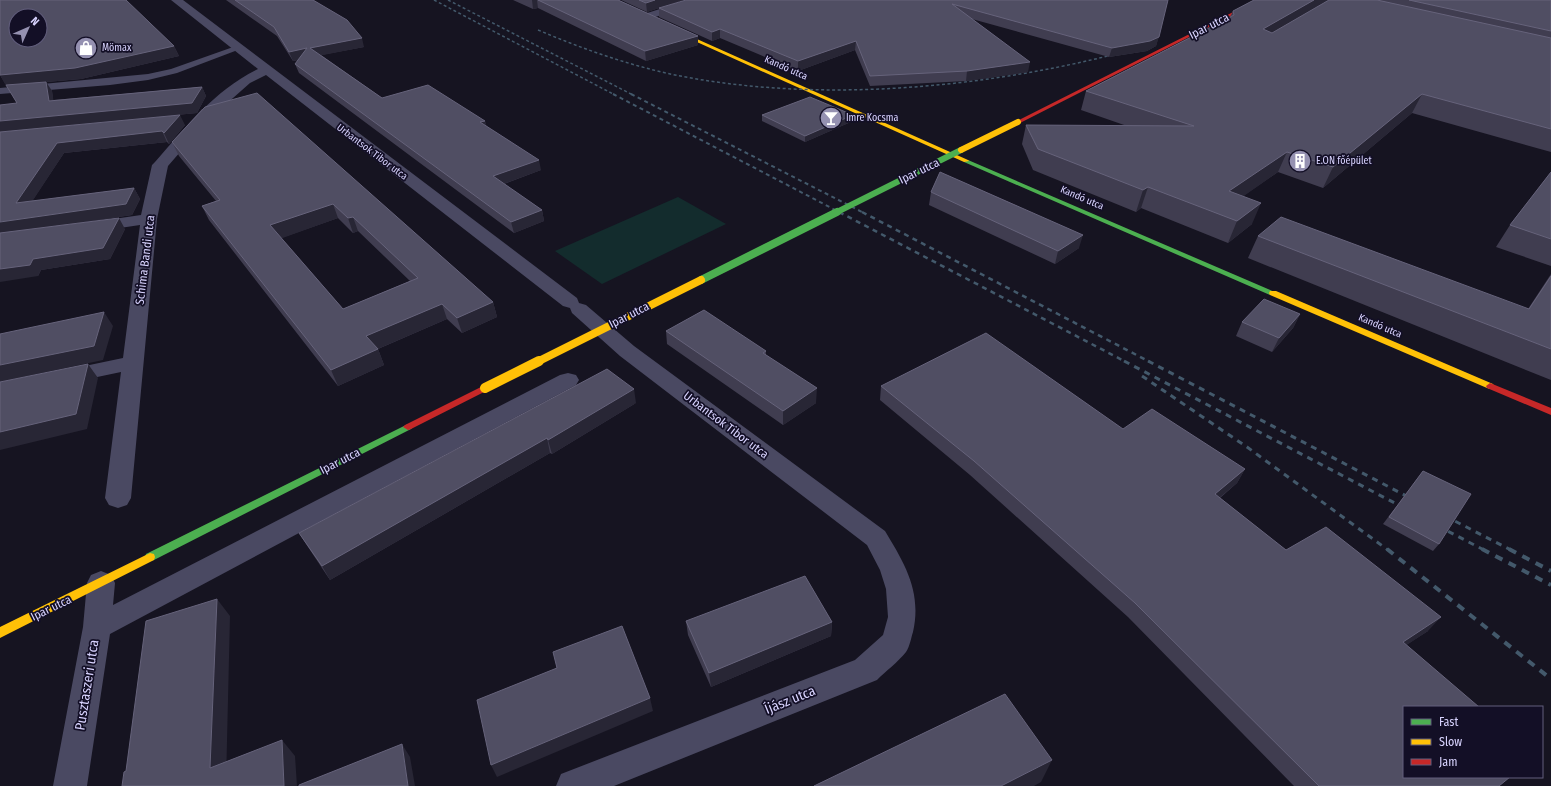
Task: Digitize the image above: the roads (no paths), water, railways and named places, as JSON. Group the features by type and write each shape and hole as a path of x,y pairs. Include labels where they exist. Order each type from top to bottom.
{"street":[{"name":"Urbantsok Tibor utca","path":"176,0 574,305 627,350 876,538"},
{"path":"641,15 699,0"},
{"name":"Ipar utca","path":"0,633 485,388 1260,0"},
{"name":"Kandó utca","path":"641,15 990,171 1551,412"},
{"name":"Schima Bandi utca","path":"118,498 149,219 160,165 202,118 246,80 266,70"},
{"path":"179,120 202,118"},
{"path":"78,229 149,219"},
{"path":"46,381 132,363"},
{"path":"97,627 568,380"},
{"name":"Íjász utca","path":"573,786 866,670 896,642 902,617 900,589 893,568 876,538"},
{"name":"Pusztaszeri utca","path":"70,786 97,627 101,583"}],"lane":[{"path":"0,91 110,82 148,77 174,71 239,48"}],"railway":[{"path":"434,0 615,95"},
{"path":"448,0 633,95"},
{"path":"538,30 606,56 657,71 728,84 783,88 839,90 950,84 1060,67 1112,55"},
{"path":"613,94 841,213"},
{"path":"631,94 864,213"},
{"path":"839,212 1126,362"},
{"path":"862,212 1150,362"},
{"path":"1124,361 1408,510"},
{"path":"1148,361 1414,500"},
{"path":"1142,376 1247,447 1388,550"},
{"path":"1445,516 1511,550"},
{"path":"1438,526 1484,550"},
{"path":"1387,549 1551,679"},
{"path":"1482,549 1551,585"},
{"path":"1509,549 1551,571"}],"place":[{"name":"Mömax","path":"86,48"},
{"name":"Imre Kocsma","path":"831,118"},
{"name":"E.ON főépület","path":"1300,161"}]}
